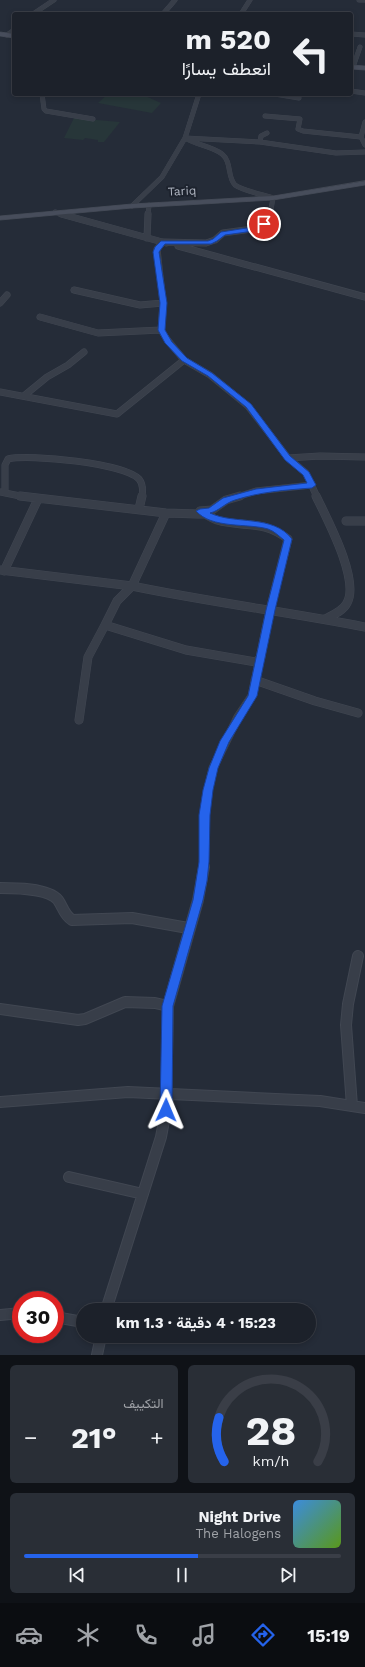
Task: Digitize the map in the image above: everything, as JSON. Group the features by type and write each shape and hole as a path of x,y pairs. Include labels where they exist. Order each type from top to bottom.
{"main road":[{"path":"0,34 11,36"},
{"path":"353,67 365,68"},
{"name":"Tariq","path":"0,218 132,206 273,198 365,183"}],"street":[{"path":"35,12 54,0"},
{"path":"165,12 175,0"},
{"path":"242,12 250,0"},
{"path":"359,0 365,0"},
{"path":"353,34 365,35"},
{"path":"353,64 360,47"},
{"path":"357,54 365,55"},
{"path":"353,91 365,93"},
{"path":"42,96 44,109 47,112 93,119"},
{"path":"132,206 162,177 185,138 198,96"},
{"path":"287,96 299,98"},
{"path":"265,116 300,119 298,129 303,131 361,137"},
{"path":"365,122 361,137 365,145"},
{"path":"260,142 262,136 267,133"},
{"path":"185,138 260,142 336,153 365,152"},
{"path":"185,138 224,156 228,171 236,186 273,198 270,214 264,224 259,228 223,233 215,240 206,243 163,242 157,248 156,252 164,303 161,330 173,348 184,360 210,375 248,406 288,458 306,474 343,556 352,585 350,598 347,604 339,612 325,619"},
{"path":"147,238 149,205"},
{"path":"55,212 365,297"},
{"path":"74,290 140,305 164,303"},
{"path":"0,303 7,295"},
{"path":"40,317 98,332 161,330"},
{"path":"25,395 47,376 68,365 84,352"},
{"path":"0,392 25,395 117,414 184,360"},
{"path":"140,509 144,492 143,485 138,478 131,473 121,470 41,457 17,456 8,459 4,465 2,492 38,499 166,513 202,514 200,511"},
{"path":"288,458 320,456 365,457"},
{"path":"200,511 212,510 226,500 256,491 312,485"},
{"path":"38,499 2,570 132,586 195,599 325,619 365,627"},
{"path":"108,1303 161,1137 166,1110 168,1006 202,881 204,862 204,815 213,768 225,741 252,696 270,610 288,539 271,527 217,520 200,511"},
{"path":"79,720 88,658 117,601 132,586 166,513"},
{"path":"346,521 365,521"},
{"path":"105,625 170,647 200,654 236,657 256,662 261,657"},
{"path":"256,680 315,701 358,713"},
{"path":"0,888 25,889 51,895 55,897 65,915 72,920 132,918 188,928"},
{"path":"352,1106 346,1025 348,1004 358,956"},
{"path":"0,1009 78,1020 85,1019 125,1002 155,1003 168,1006"},
{"path":"0,1102 120,1093 255,1097 320,1101 365,1108"},
{"path":"69,1177 143,1194"},
{"path":"0,1315 12,1313"},
{"path":"64,1319 76,1321"},
{"path":"97,1355 100,1343"}],"shaded area":[{"path":"106,96 145,96 161,103 152,113 98,103"},
{"path":"74,118 120,122 104,142 98,142 98,140 85,138 83,140 64,138"}],"route":[{"path":"166,1110 168,1006 202,881 204,862 204,815 208,790 213,768 225,741 238,717 252,696 270,610 288,539 271,527 217,520 200,511 212,510 226,500 243,494 269,489 312,485 306,474 288,458 275,443 265,426 248,406 210,375 184,360 169,343 161,330 164,303 158,256 156,252 157,248 163,242 209,243 213,242 223,233 259,228 264,224"}]}
